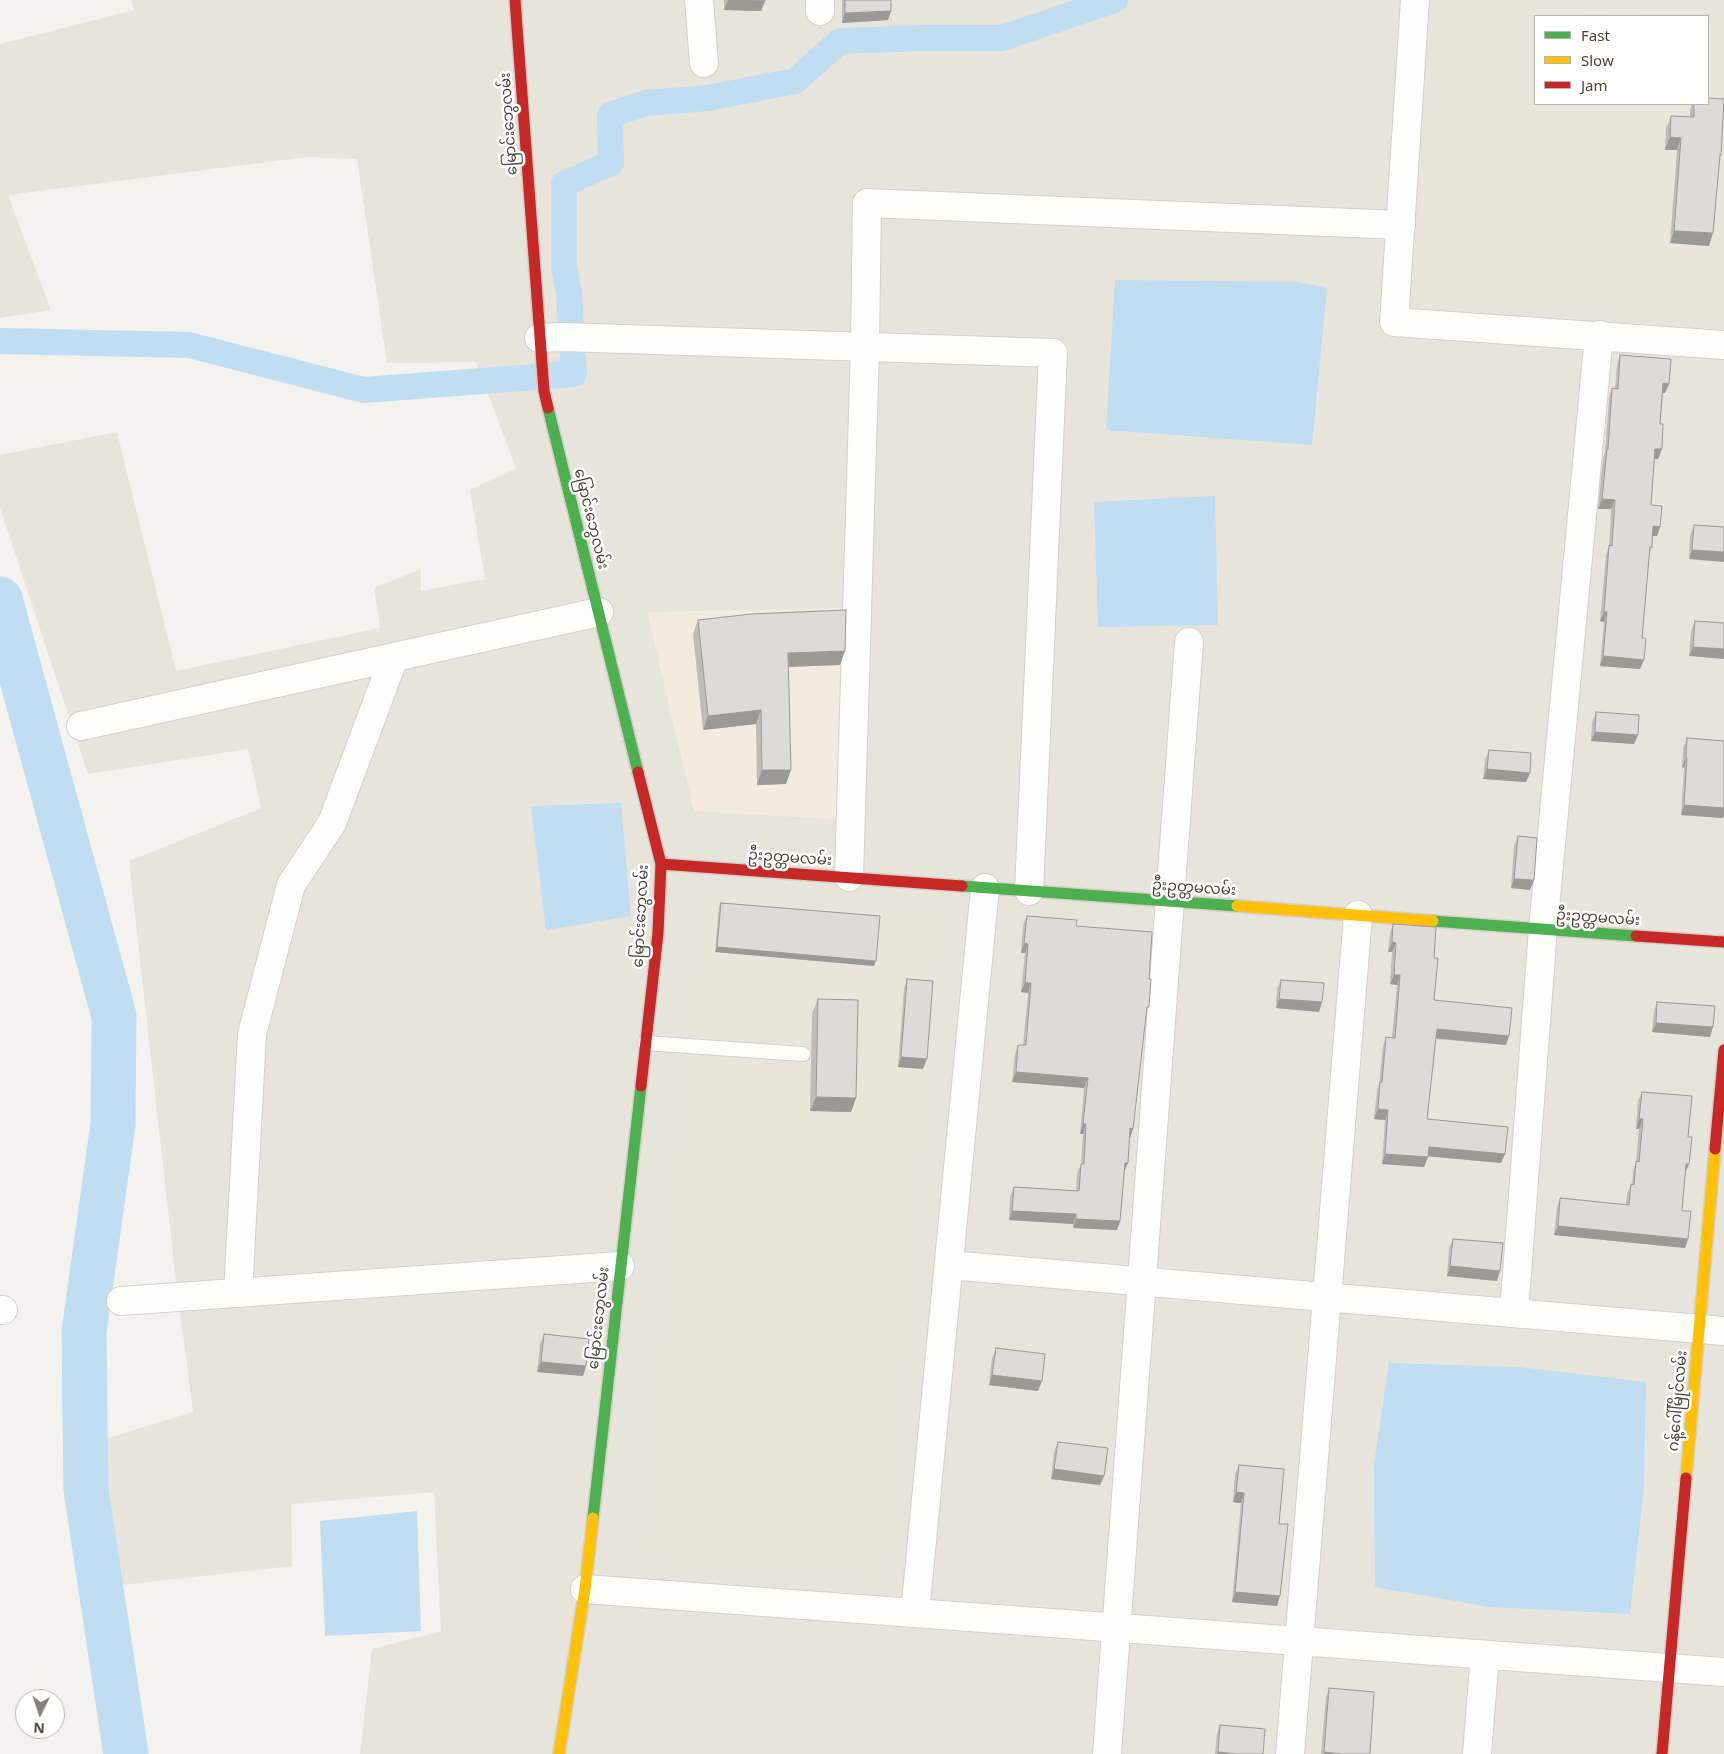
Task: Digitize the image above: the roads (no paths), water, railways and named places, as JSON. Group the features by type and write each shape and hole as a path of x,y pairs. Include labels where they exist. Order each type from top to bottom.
{"street":[{"name":"မြောင်းဘွေလမ်း","path":"515,0 556,344 544,391 661,864 658,934 585,1589 559,1754"},
{"path":"699,0 704,63"},
{"path":"1416,0 1394,322 1724,344"},
{"path":"849,877 865,347 867,204 1401,224"},
{"path":"1514,1313 1543,929 1599,335"},
{"path":"556,344 865,347 1053,353 1029,891"},
{"path":"81,726 599,612"},
{"path":"1107,1754 1190,642"},
{"path":"238,1293 252,1034 291,885 332,823 394,657"},
{"name":"ဦးဥတ္တမလမ်း","path":"661,864 1724,942"},
{"path":"915,1613 985,888"},
{"path":"1290,1754 1358,915"},
{"name":"ဂန့်ဂေါ်မြိုင်လမ်း","path":"1662,1754 1669,1668 1712,1330 1724,1050"},
{"path":"948,1265 1712,1330"},
{"path":"121,1301 620,1266"},
{"path":"585,1589 1724,1672"},
{"path":"1476,1754 1485,1655"}],"lane":[{"path":"645,1043 803,1054"}],"water":[{"path":"1115,280 1298,282 1327,288 1312,445 1106,430"},
{"path":"1215,496 1218,625 1098,627 1094,502"},
{"path":"621,803 631,916 546,930 531,806"},
{"path":"1389,1363 1519,1367 1646,1382 1644,1486 1630,1614 1490,1607 1375,1587 1374,1464"},
{"path":"417,1511 421,1631 325,1636 320,1521"}],"waterway":[{"path":"0,341 189,345 364,390 574,374 569,294 564,267 564,184 611,163 610,115 646,103 708,98 795,81 840,41 1002,38 1115,0"},
{"path":"0,599 114,1016 113,1124 84,1332 86,1490 126,1754"}]}
